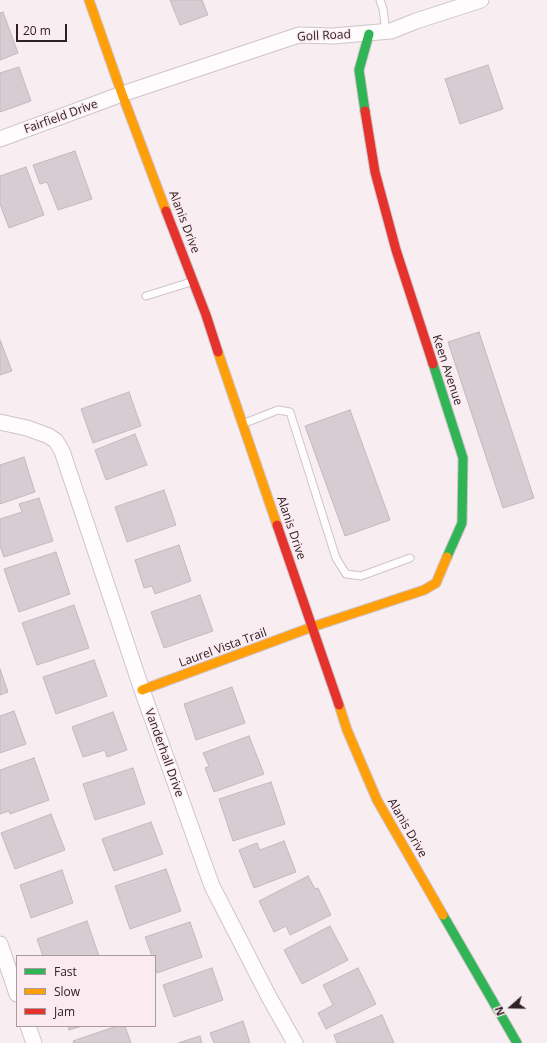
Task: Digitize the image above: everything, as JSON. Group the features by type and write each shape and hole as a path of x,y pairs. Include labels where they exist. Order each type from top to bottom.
{"main road":[{"name":"Alanis Drive","path":"89,0 122,94 206,315 347,730 377,800 517,1043"},
{"name":"Keen Avenue","path":"312,627 424,590 436,583 462,523 463,458 396,250 375,172 359,70 368,34"},
{"name":"Laurel Vista Trail","path":"142,690 312,627"}],"street":[{"name":"Goll Road","path":"122,94 299,35 333,36 386,32 481,0"},
{"name":"Fairfield Drive","path":"0,139 122,94"},
{"name":"Vanderhall Drive","path":"0,422 27,428 49,436 56,441 62,451 142,690 212,886 269,997 295,1043"},
{"path":"0,944 16,991"},
{"path":"28,1027 34,1043"}],"lane":[{"path":"380,0 383,9 386,32"},
{"path":"146,296 193,281"},
{"path":"243,424 278,410 290,412 336,558 346,574 361,576 410,558"}],"building":[{"path":"170,0 202,0 208,15 180,25"},
{"path":"3,12 18,53 0,60 0,13"},
{"path":"488,65 503,109 460,124 445,79"},
{"path":"19,67 31,101 0,112 0,73"},
{"path":"75,151 92,199 58,210 47,182 40,184 33,165"},
{"path":"26,167 44,215 9,228 0,204 0,176"},
{"path":"479,332 534,498 503,508 448,342"},
{"path":"0,340 12,371 0,375"},
{"path":"129,392 141,426 93,443 81,409"},
{"path":"350,410 390,520 345,536 305,426"},
{"path":"135,434 147,465 106,480 95,450"},
{"path":"24,457 35,492 0,504 0,465"},
{"path":"164,490 176,525 127,542 115,507"},
{"path":"39,498 53,541 4,557 0,546 0,519 22,512 19,504"},
{"path":"179,545 191,581 155,594 152,586 144,588 135,560"},
{"path":"56,552 70,594 19,612 4,569"},
{"path":"200,595 213,631 164,648 151,612"},
{"path":"74,605 89,648 37,665 22,623"},
{"path":"94,660 107,696 56,714 43,677"},
{"path":"0,669 8,692 0,695"},
{"path":"232,687 245,723 196,740 184,704"},
{"path":"14,711 26,744 0,753 0,716"},
{"path":"113,712 127,750 107,757 105,750 83,757 72,727"},
{"path":"249,736 264,774 214,792 205,768 209,766 203,753"},
{"path":"34,758 49,800 10,814 9,811 0,814 0,770"},
{"path":"133,768 145,804 95,820 83,784"},
{"path":"271,782 285,824 233,841 219,799"},
{"path":"51,814 65,850 15,869 1,833"},
{"path":"151,822 163,854 114,871 102,839"},
{"path":"284,841 296,872 254,888 239,850 257,843 260,850"},
{"path":"166,869 181,911 130,929 115,886"},
{"path":"62,870 73,903 31,918 20,885"},
{"path":"308,876 315,889 318,888 331,915 290,935 286,926 274,932 259,901"},
{"path":"87,921 99,955 43,955 37,939"},
{"path":"190,922 202,957 157,973 156,955 152,955 145,937"},
{"path":"330,926 348,960 302,984 284,950"},
{"path":"212,968 223,1000 174,1017 163,985"},
{"path":"358,968 376,1004 326,1029 318,1013 333,1005 323,985"},
{"path":"382,1015 394,1043 337,1043 334,1035"},
{"path":"243,1021 250,1043 214,1043 210,1033"},
{"path":"68,1027 79,1027 69,1030"},
{"path":"114,1027 125,1027 131,1043 74,1043 73,1041"},
{"path":"200,1036 202,1043 178,1043"}],"traffic: fast":[{"path":"365,111 359,70 369,34"},
{"path":"433,364 463,458 462,523 447,557"},
{"path":"443,915 517,1043"}],"traffic: slow":[{"path":"89,0 122,94 166,211"},
{"path":"218,352 277,525"},
{"path":"142,690 312,627 424,590 436,583 447,557"},
{"path":"339,705 347,730 377,800 443,915"}],"traffic: jam":[{"path":"365,111 375,172 396,250 433,364"},
{"path":"166,211 206,315 218,352"},
{"path":"277,525 339,705"}]}
